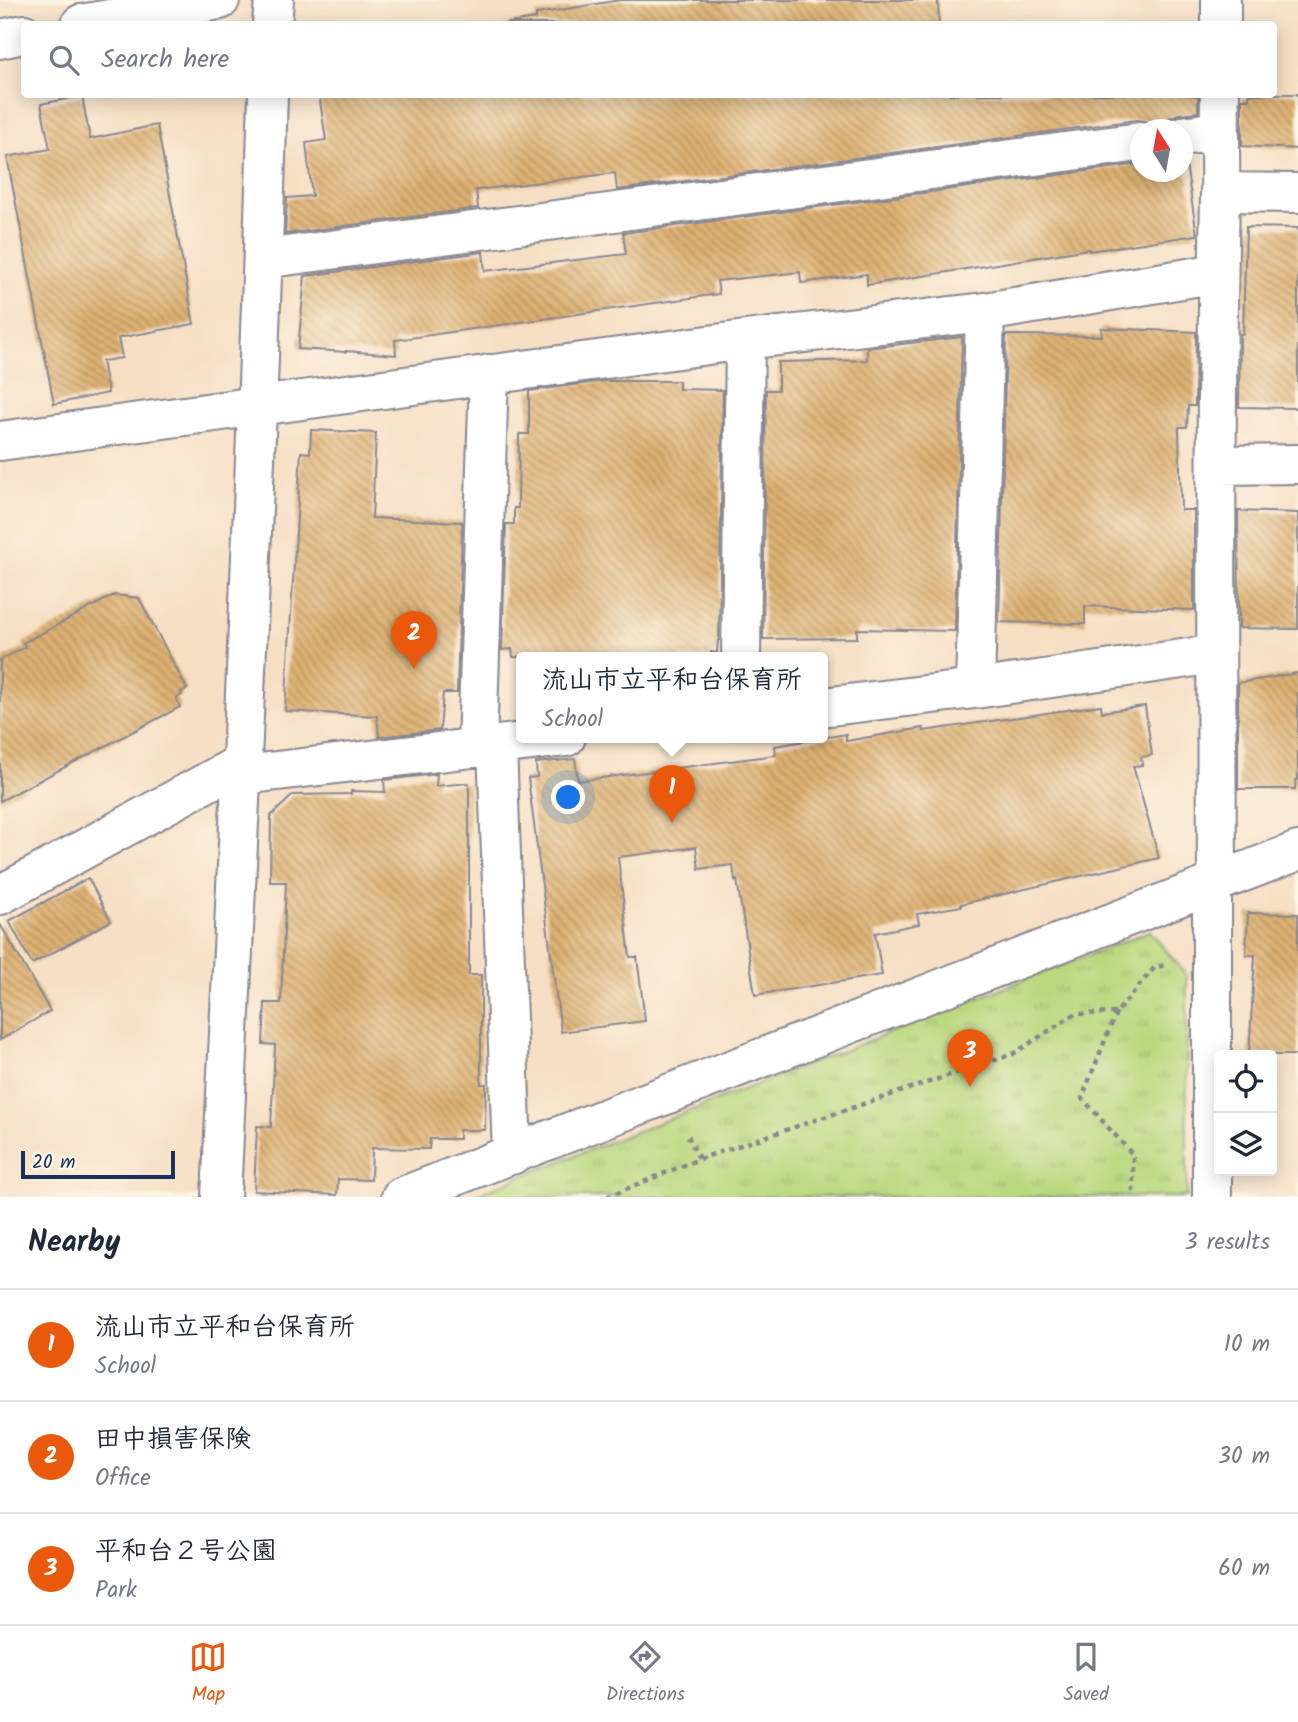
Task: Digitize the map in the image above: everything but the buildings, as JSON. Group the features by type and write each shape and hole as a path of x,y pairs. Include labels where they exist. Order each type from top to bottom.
{"street":[{"path":"98,21 220,0"},
{"path":"272,21 274,0"},
{"path":"1221,21 1222,0"},
{"path":"0,39 21,35"},
{"path":"221,1197 242,769 268,98"},
{"path":"1207,121 1220,192 1212,1197"},
{"path":"263,260 1130,143"},
{"path":"1220,192 1298,193"},
{"path":"0,441 746,340 985,312 1218,273"},
{"path":"975,689 985,312"},
{"path":"741,652 746,340"},
{"path":"489,374 487,747 512,1154"},
{"path":"1217,465 1298,464"},
{"path":"828,706 975,689 1216,654"},
{"path":"0,895 242,769 519,743"},
{"path":"401,1197 1298,851"}],"path":[{"path":"1133,1197 1133,1155 1082,1098 1116,1013 1155,967 1212,954"},
{"path":"607,1197 699,1159 1013,1055 1075,1014 1116,1013"},
{"path":"667,1095 699,1159"}],"green space":[{"path":"1150,931 1187,976 1187,1197 469,1197"}],"place":[{"name":"田中損害保険","path":"414,669"},
{"name":"流山市立平和台保育所","path":"672,823"},
{"name":"平和台２号公園","path":"970,1087"}]}
